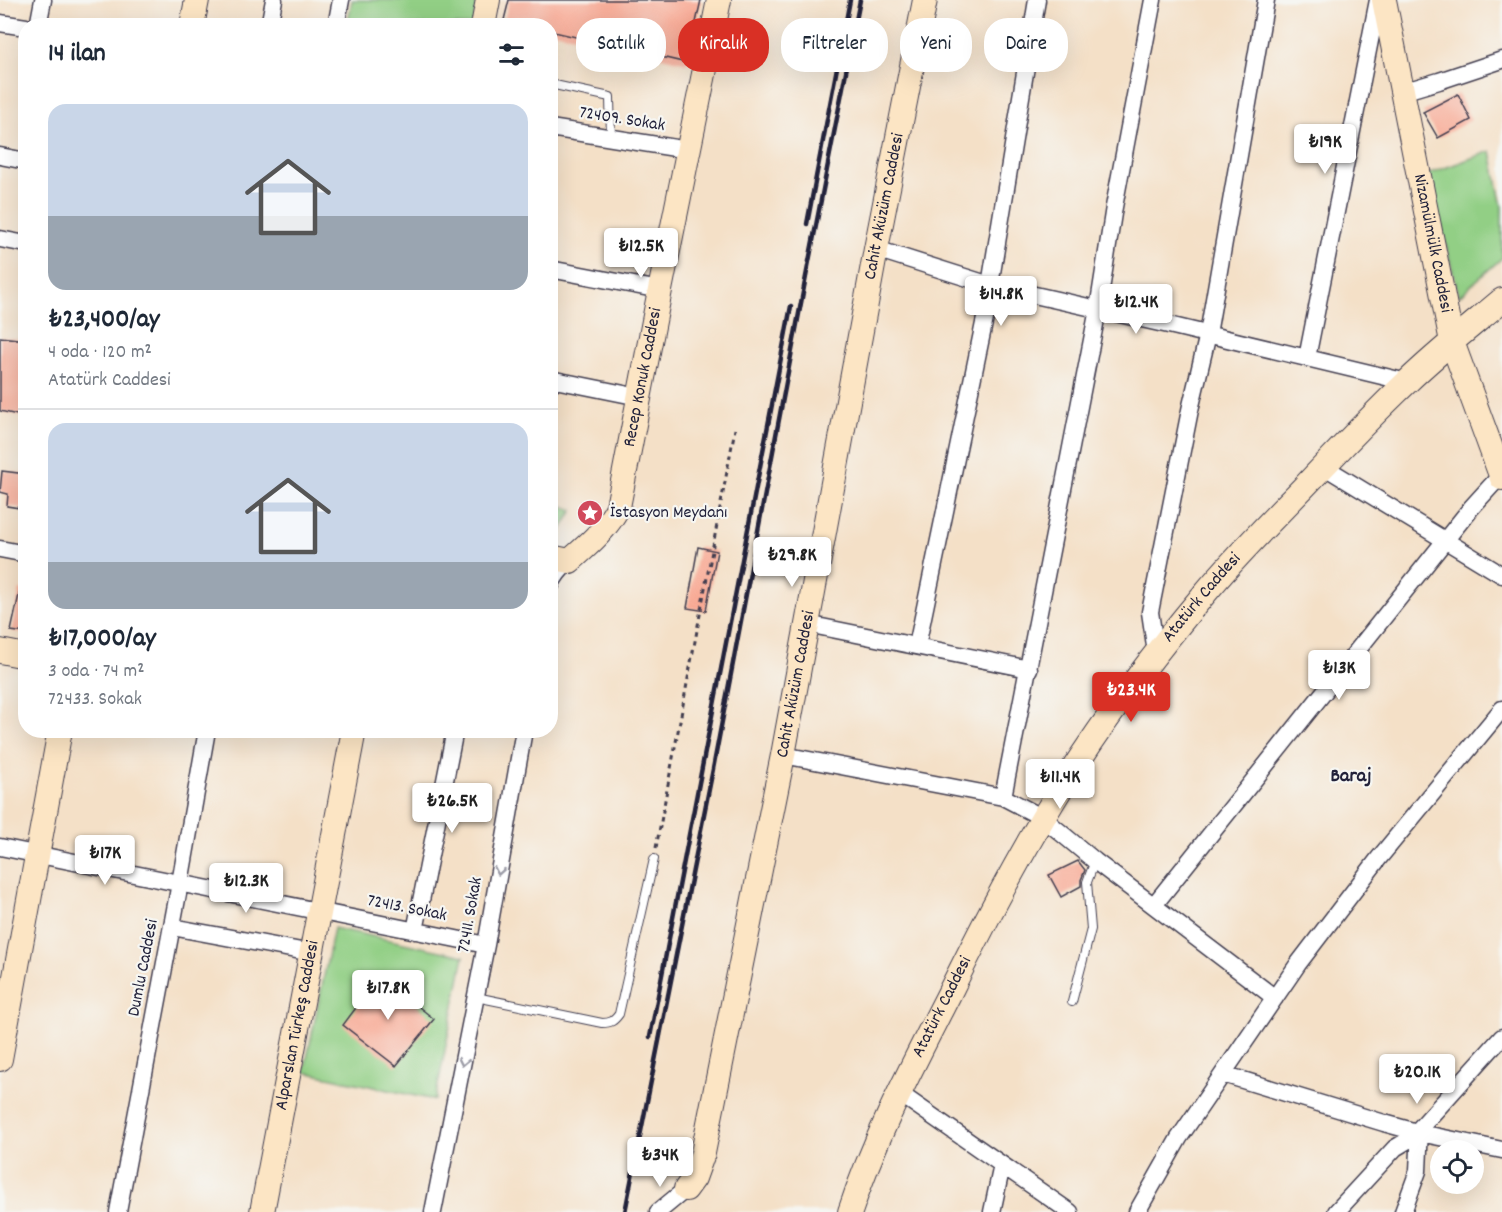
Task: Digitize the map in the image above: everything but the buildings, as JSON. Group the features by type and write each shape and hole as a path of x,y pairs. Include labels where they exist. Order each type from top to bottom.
{"street":[{"path":"40,18 43,0"},
{"path":"194,18 197,0"},
{"path":"271,18 274,0"},
{"path":"338,18 341,0"},
{"path":"485,18 488,0"},
{"name":"Recep Konuk Caddesi","path":"560,559 602,532 618,507 719,0"},
{"name":"Cahit Aküzüm Caddesi","path":"658,1212 686,1189 694,1178 703,1153 783,755 876,249 925,0"},
{"path":"917,646 988,304 1038,0"},
{"path":"1003,798 1098,309 1114,207 1153,0"},
{"path":"1156,652 1150,612 1190,410 1208,334 1266,0"},
{"path":"1307,358 1378,0"},
{"name":"Nizamülmülk Caddesi","path":"1384,0 1452,342 1501,477"},
{"path":"0,22 18,25"},
{"path":"1402,92 1502,60"},
{"name":"72409. Sokak","path":"558,129 688,150"},
{"path":"0,156 18,159"},
{"path":"0,239 18,242"},
{"path":"876,249 990,285 1407,382"},
{"path":"558,271 660,290"},
{"name":"Atatürk Caddesi","path":"850,1212 898,1093 973,945 1043,818 1094,739 1156,652 1241,552 1323,466 1407,382 1502,300"},
{"path":"558,381 639,397"},
{"path":"1323,466 1502,574"},
{"path":"1154,906 1471,508 1501,477"},
{"path":"0,549 18,552"},
{"path":"807,624 1029,669"},
{"path":"0,651 18,654"},
{"path":"1137,1212 1179,1138 1298,964 1379,858 1502,709"},
{"path":"0,1059 59,738"},
{"name":"Dumlu Caddesi","path":"118,1212 206,738"},
{"name":"Alparslan Türkeş Caddesi","path":"262,1212 353,738"},
{"path":"416,931 453,738"},
{"name":"72411. Sokak","path":"433,1212 486,945 523,738"},
{"path":"783,755 1003,798 1043,818 1095,861 1275,998"},
{"name":"72413. Sokak","path":"0,847 486,945"},
{"path":"172,927 312,953"},
{"path":"1403,1212 1418,1171 1420,1128 1502,1037"},
{"path":"1223,1074 1420,1133 1502,1150"},
{"path":"898,1093 1070,1212"},
{"path":"1336,1212 1395,1148 1420,1133"},
{"path":"992,1212 1002,1165"}],"lane":[{"path":"558,86 610,97 611,138"},
{"path":"476,997 602,1023 615,1020 619,1014 654,859"},
{"path":"1072,1002 1090,929 1087,882 1095,861"}],"path":[{"path":"654,859 735,429"}],"green space":[{"path":"352,0 477,0 474,18 349,18"},
{"path":"1491,151 1502,207 1502,258 1459,296 1428,174"},
{"path":"558,505 573,510 562,529 558,532"},
{"path":"334,928 464,956 435,1100 304,1072"}],"railway":[{"path":"807,224 850,0"},
{"path":"625,1212 713,769 860,0"},
{"path":"650,1037 791,306"}],"place":[{"name":"İstasyon Meydanı","path":"590,513"}],"district":[{"name":"Baraj","path":"1351,777"}]}
